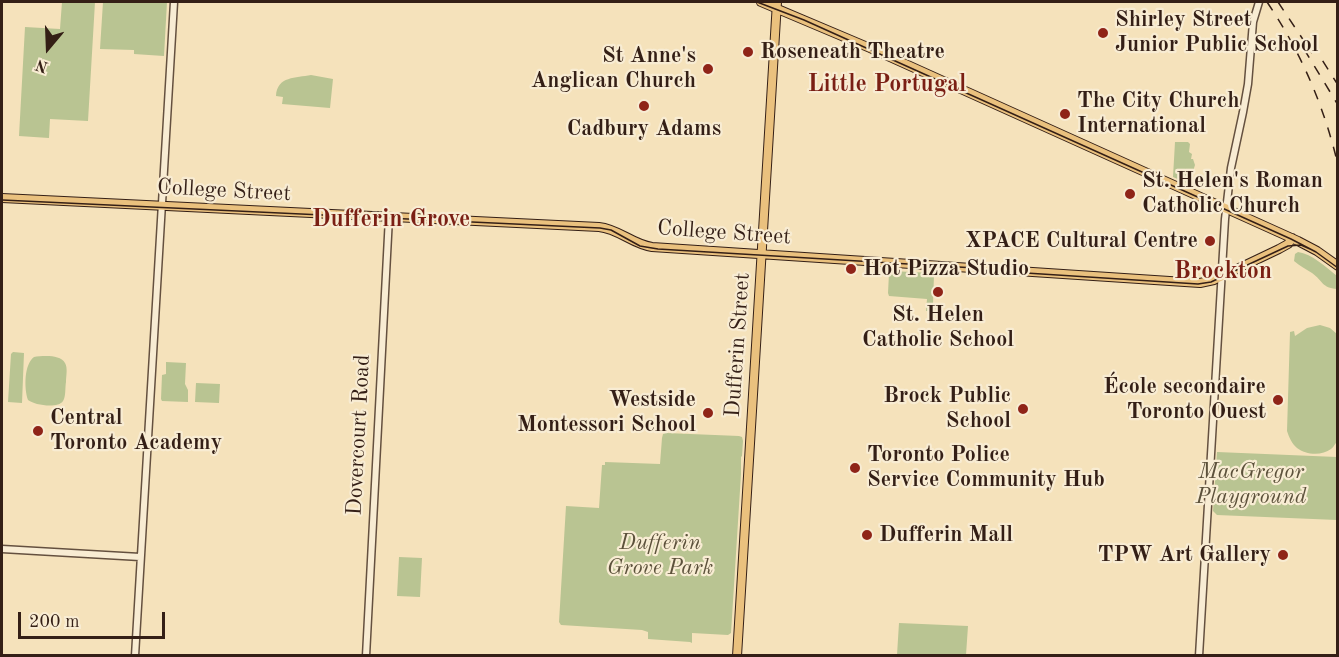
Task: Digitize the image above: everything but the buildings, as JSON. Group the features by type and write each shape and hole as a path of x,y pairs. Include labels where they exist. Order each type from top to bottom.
{"main road":[{"path":"761,2 777,5 1292,238 1317,251 1338,266"},
{"name":"Dufferin Street","path":"736,656 777,5"},
{"name":"College Street","path":"2,198 607,228 648,247 1200,283 1221,277 1287,245 1292,238"}],"street":[{"path":"135,656 174,2"},
{"path":"1199,656 1226,209 1232,161 1246,94 1253,22 1259,2"},
{"name":"Dovercourt Road","path":"366,656 389,217"},
{"path":"2,549 140,557"}],"green space":[{"path":"62,2 95,2 88,121 50,119 49,138 19,136 25,27 60,29"},
{"path":"103,2 167,2 164,56 134,54 134,50 100,49"},
{"path":"311,75 333,79 330,108 282,104 283,97 276,96 277,89 284,81"},
{"path":"1175,142 1190,144 1189,152 1192,154 1191,159 1195,165 1189,184 1173,177"},
{"path":"1298,252 1314,258 1337,276 1337,289 1325,286 1312,273 1294,261 1295,254"},
{"path":"891,271 932,273 934,275 933,304 936,305 935,311 926,311 927,299 889,296 889,273"},
{"path":"1320,325 1330,328 1337,334 1338,441 1327,451 1314,454 1297,448 1287,431 1290,332 1294,331 1295,336 1307,328"},
{"path":"13,352 24,353 22,403 8,402"},
{"path":"34,357 55,357 65,363 67,370 65,395 60,403 46,405 28,400 26,377 28,365"},
{"path":"166,362 186,363 185,384 188,390 188,402 162,401 162,375 166,374"},
{"path":"196,383 220,384 219,403 195,402"},
{"name":"Dufferin Grove Park","path":"666,433 742,437 731,633 728,635 692,633 692,643 648,639 648,632 642,630 561,625 559,622 566,506 599,508 602,465 605,465 605,462 660,464 662,438"},
{"name":"MacGregor Playground","path":"1217,452 1337,457 1337,520 1217,515 1213,511"},
{"path":"399,557 422,558 420,597 397,596"},
{"path":"899,623 968,626 966,655 897,655"}],"tram line":[{"path":"757,2 804,20 1291,239 1316,252 1338,268"},
{"path":"2,200 600,228 611,230 640,246 658,249 1198,284 1211,282 1288,246 1301,245 1310,249"}],"railway":[{"path":"1267,2 1310,80 1326,122 1338,165"},
{"path":"1278,2 1312,53"},
{"path":"1312,44 1338,85"},
{"path":"1304,49 1338,105"}],"place":[{"name":"Shirley Street Junior Public School","path":"1103,33"},
{"name":"Roseneath Theatre","path":"748,52"},
{"name":"St Anne's Anglican Church","path":"708,69"},
{"name":"Cadbury Adams","path":"644,106"},
{"name":"The City Church International","path":"1065,114"},
{"name":"St. Helen's Roman Catholic Church","path":"1130,194"},
{"name":"XPACE Cultural Centre","path":"1210,241"},
{"name":"Hot Pizza Studio","path":"851,269"},
{"name":"St. Helen Catholic School","path":"938,292"},
{"name":"École secondaire Toronto Ouest","path":"1278,400"},
{"name":"Brock Public School","path":"1023,409"},
{"name":"Westside Montessori School","path":"708,413"},
{"name":"Central Toronto Academy","path":"38,431"},
{"name":"Toronto Police Service Community Hub","path":"855,468"},
{"name":"Dufferin Mall","path":"867,535"},
{"name":"TPW Art Gallery","path":"1283,555"}],"district":[{"name":"Little Portugal","path":"887,85"},
{"name":"Dufferin Grove","path":"391,220"},
{"name":"Brockton","path":"1223,272"}]}
